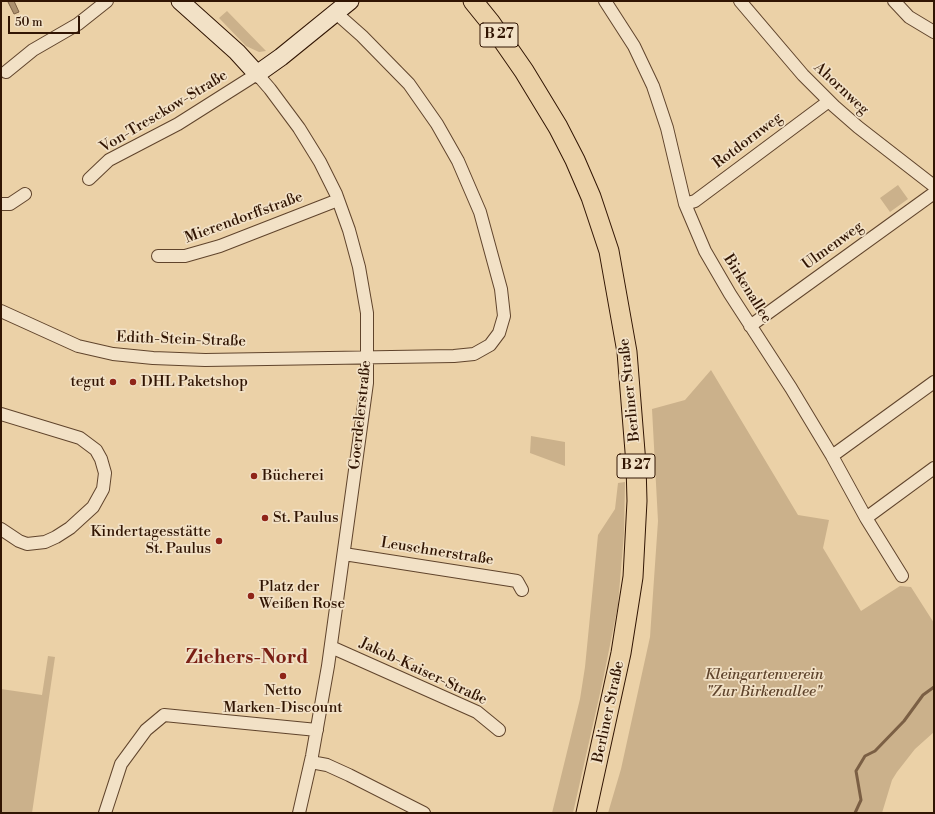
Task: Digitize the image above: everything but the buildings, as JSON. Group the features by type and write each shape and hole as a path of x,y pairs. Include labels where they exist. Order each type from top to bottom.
{"highway":[{"name":"Berliner Straße","path":"472,1 490,22 524,71 558,127 575,160 591,197 609,251 627,352 636,464 637,501 633,577 621,653 586,813"}],"main road":[{"name":"Goerdelerstraße","path":"180,1 237,52 257,74"},
{"path":"257,74 281,58 350,1"}],"street":[{"path":"6,72 32,50 78,24 106,1"},
{"name":"Birkenallee","path":"605,1 634,46 653,86 667,128 685,204 705,251 750,326 791,388 832,456 866,518 902,576"},
{"name":"Ahornweg","path":"740,1 803,75 829,100 858,127 934,186"},
{"path":"894,1 910,17 934,32"},
{"name":"Edith-Stein-Straße","path":"1,310 61,340 78,346 113,354 205,360 454,356 474,354 490,345 499,333 504,316 500,286 480,212 449,144 409,84 362,36 336,13"},
{"name":"Von-Tresckow-Straße","path":"89,179 109,160 178,124 257,74"},
{"name":"Goerdelerstraße","path":"257,74 270,88 300,128 320,162 338,200 349,230 359,267 367,313 368,357 366,396 331,647 311,762 299,813"},
{"name":"Rotdornweg","path":"685,204 695,201 829,100"},
{"name":"Ulmenweg","path":"750,326 934,193"},
{"path":"1,204 10,204 25,194"},
{"name":"Mierendorffstraße","path":"158,256 185,256 220,246 338,200"},
{"path":"832,456 934,382"},
{"path":"1,414 80,438 96,450 102,459 105,473 103,489 94,507 70,528 56,537 45,542 27,544 19,541 1,529"},
{"path":"866,518 934,468"},
{"name":"Leuschnerstraße","path":"344,554 517,581 522,590"},
{"name":"Jakob-Kaiser-Straße","path":"331,647 477,712 499,730"},
{"path":"105,813 121,764 146,730 164,715 317,730"},
{"path":"311,762 327,765 424,813"}],"green space":[{"path":"227,11 266,51 259,52 246,46 219,18"},
{"path":"898,185 908,199 890,212 880,198"},
{"name":"Kleingartenverein \"Zur Birkenallee\"","path":"711,370 798,515 829,520 823,548 861,611 900,586 911,587 934,623 934,732 915,749 897,772 892,780 882,813 608,813 621,769 650,637 658,521 652,409 685,400"},
{"path":"531,436 565,442 565,466 530,453"},
{"path":"625,482 624,533 618,605 603,680 573,813 552,813 580,699 585,667 598,535 615,509 618,483"},
{"path":"48,656 55,657 32,813 1,813 1,689 42,695"}],"shaded area":[{"path":"14,1 19,12 14,14 8,2"}],"waterway":[{"path":"855,813 861,800 856,771 865,756 875,751 904,721 923,695 934,687"}],"place":[{"name":"tegut","path":"113,382"},
{"name":"DHL Paketshop","path":"133,382"},
{"name":"Bücherei","path":"254,476"},
{"name":"St. Paulus","path":"265,518"},
{"name":"Kindertagesstätte St. Paulus","path":"219,541"},
{"name":"Platz der Weißen Rose","path":"251,596"},
{"name":"Netto Marken-Discount","path":"283,676"}],"district":[{"name":"Ziehers-Nord","path":"247,658"}]}
